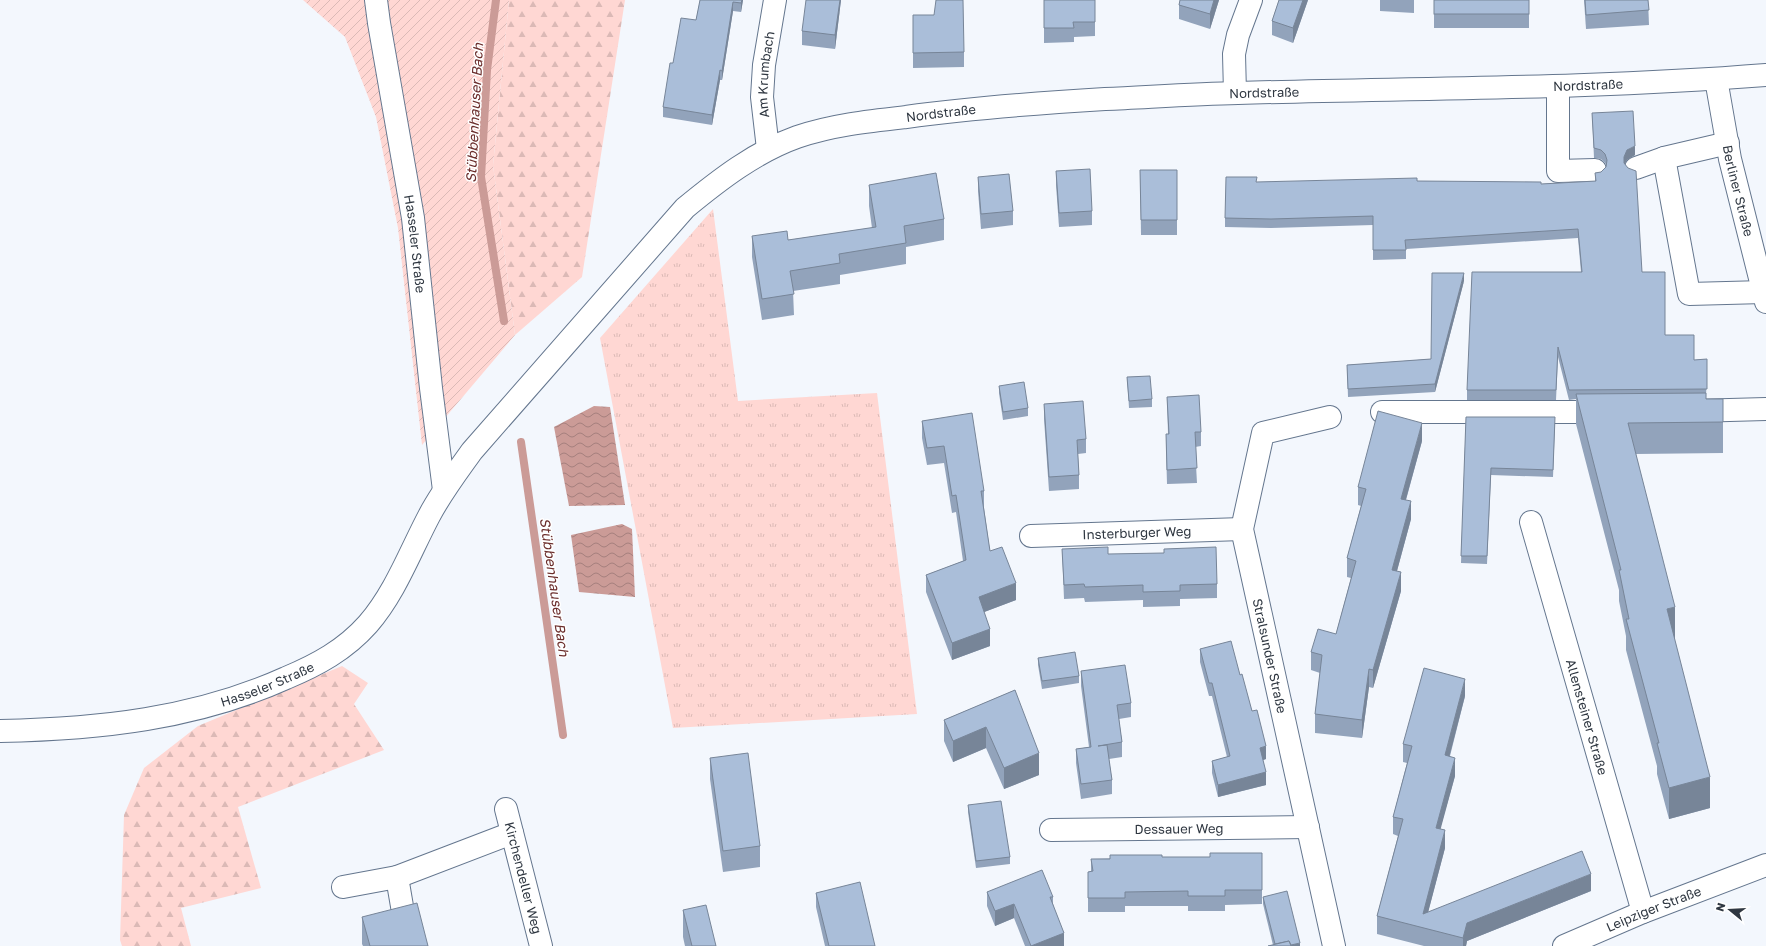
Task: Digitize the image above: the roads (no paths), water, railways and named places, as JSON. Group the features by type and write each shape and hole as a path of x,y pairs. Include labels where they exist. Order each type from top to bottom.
{"main road":[{"name":"Hasseler Straße","path":"376,0 378,23 413,218 431,388 444,490"},
{"name":"Am Krumbach","path":"768,149 762,96 764,65 774,0"},
{"path":"1235,93 1234,54 1238,35 1251,0"},
{"name":"Nordstraße","path":"768,149 798,137 832,128 948,111 1040,103 1235,93 1558,86 1716,79 1766,75"},
{"name":"Berliner Straße","path":"1716,79 1730,159 1765,297"},
{"path":"1558,86 1558,171 1595,170"},
{"path":"1636,168 1664,158 1728,143"},
{"name":"Hasseler Straße","path":"0,731 33,730 146,721 197,710 256,692 318,664 345,646 368,624 386,598 444,490 472,451 685,208 724,177 768,149"},
{"path":"1664,158 1689,294 1765,297"},
{"path":"1674,411 1766,409"},
{"path":"1382,412 1628,412"},
{"name":"Stralsunder Straße","path":"1330,417 1263,433 1242,530 1334,946"},
{"name":"Allensteiner Straße","path":"1531,522 1643,912"},
{"name":"Insterburger Weg","path":"1031,536 1242,530"},
{"name":"Kirchendeller Weg","path":"506,809 541,946"},
{"name":"Dessauer Weg","path":"1051,830 1308,827"},
{"path":"343,887 397,877 512,833"},
{"name":"Leipziger Straße","path":"1564,946 1643,912 1766,865"},
{"path":"397,877 404,918"}],"water":[{"path":"594,406 610,407 625,505 569,506 554,427"},
{"path":"622,524 632,529 635,597 579,592 571,535"}],"waterway":[{"name":"Stübbenhauser Bach","path":"496,0 487,70 481,177 504,321"},
{"name":"Stübbenhauser Bach","path":"521,442 563,735"}]}
